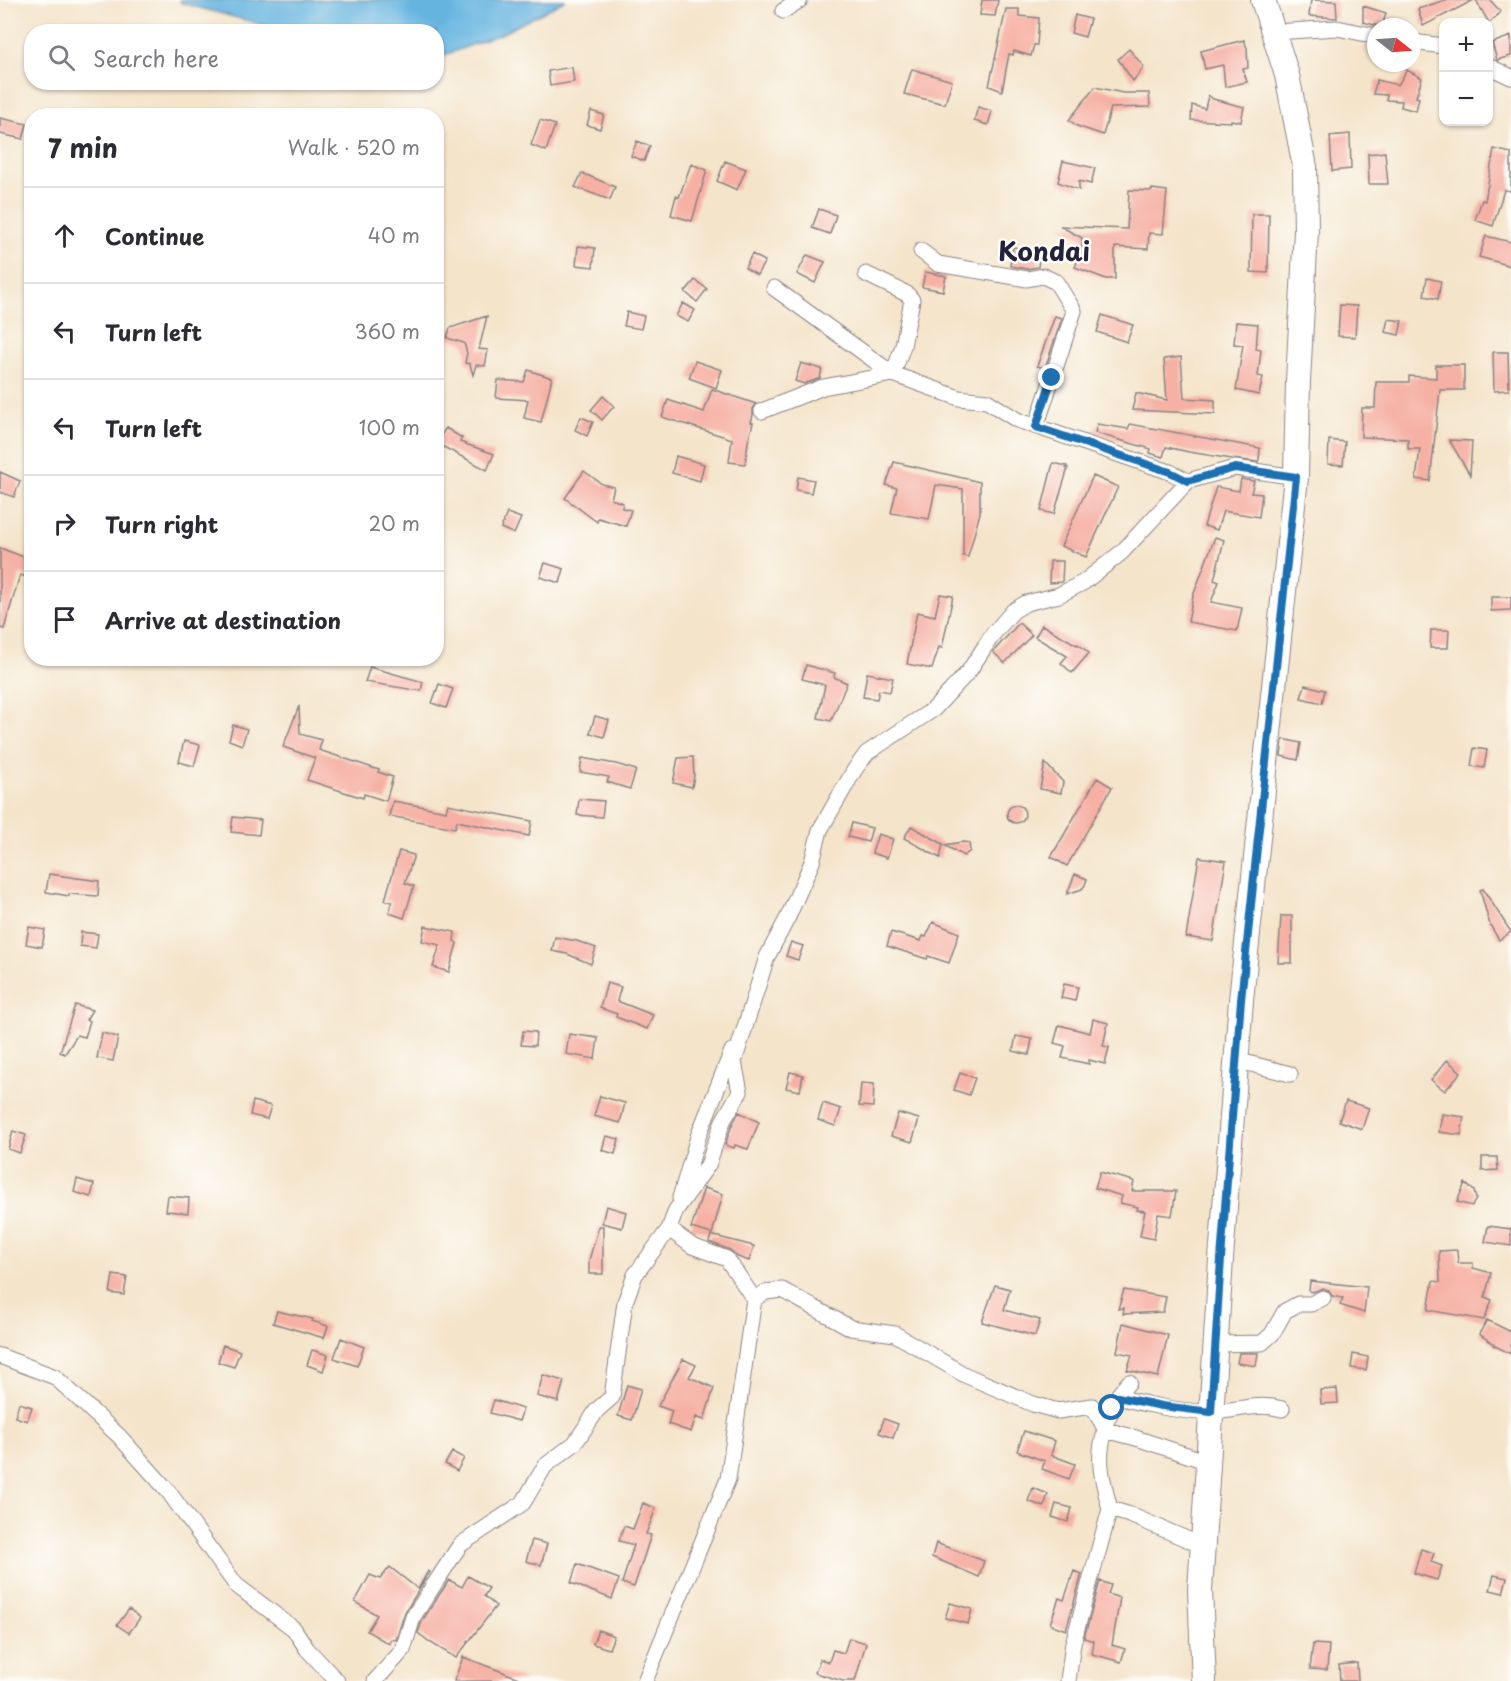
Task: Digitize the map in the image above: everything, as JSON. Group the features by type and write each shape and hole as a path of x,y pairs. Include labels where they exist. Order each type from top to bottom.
{"main road":[{"path":"1204,1681 1200,1590 1215,1344 1236,1060 1296,477 1298,381 1306,231 1305,167 1287,75 1263,0"}],"street":[{"path":"783,11 800,0"},
{"path":"1275,32 1337,28 1367,34"},
{"path":"1421,43 1439,45"},
{"path":"1493,68 1511,77"},
{"path":"921,251 938,264 1028,279 1043,276 1056,282 1074,310 1036,427"},
{"path":"866,274 907,294 912,300 903,346 893,374"},
{"path":"774,288 893,374 959,398 987,401 1017,420 1170,472 1188,481"},
{"path":"762,411 823,387 893,374"},
{"path":"676,1210 708,1165 723,1121 740,1092 734,1062 767,957 788,917 812,862 820,830 847,780 867,753 934,709 969,671 993,634 1013,610 1026,603 1059,595 1084,582 1122,552 1188,481 1235,468 1296,477"},
{"path":"375,1681 403,1650 412,1617 460,1545 522,1503 546,1466 575,1443 597,1410 612,1397 626,1302 635,1275 669,1229 713,1097 750,1013"},
{"path":"1236,1060 1290,1074"},
{"path":"645,1681 728,1479 754,1299 727,1259 692,1246 669,1229"},
{"path":"754,1299 766,1292 782,1290 851,1328 895,1334 965,1375 1034,1404 1058,1411 1092,1406 1105,1429 1208,1462"},
{"path":"1215,1344 1262,1343 1272,1334 1285,1311 1299,1304 1311,1304 1323,1298"},
{"path":"0,1356 56,1377 119,1436 168,1491 236,1585 294,1629 307,1649 337,1681"},
{"path":"1068,1681 1073,1643 1110,1509 1102,1477 1100,1444 1118,1397 1129,1382"},
{"path":"1118,1397 1162,1406 1211,1412 1247,1406 1270,1406 1282,1409"},
{"path":"1110,1509 1203,1545"}],"water":[{"path":"180,0 566,0 503,33 444,55 444,24 260,24 181,3"}],"building":[{"path":"982,0 998,0 995,16 980,15"},
{"path":"1311,0 1336,1 1337,18 1309,16"},
{"path":"1445,0 1474,0 1423,26 1418,9"},
{"path":"1476,0 1490,0 1501,12 1493,19 1486,18"},
{"path":"1363,6 1386,13 1385,18 1367,18 1367,23 1363,22"},
{"path":"1006,9 1019,9 1019,16 1039,18 1037,45 1034,45 1031,56 1014,51 1013,55 1009,54 1002,91 989,86"},
{"path":"1075,15 1090,19 1085,37 1071,33"},
{"path":"1511,36 1511,56 1497,60 1493,43"},
{"path":"1244,40 1247,48 1248,68 1243,69 1247,82 1225,87 1223,65 1205,69 1201,51"},
{"path":"1129,49 1144,67 1133,81 1118,59"},
{"path":"572,67 574,82 550,86 548,71"},
{"path":"912,69 952,81 945,104 904,94"},
{"path":"1406,72 1422,78 1416,97 1419,98 1416,111 1401,107 1402,101 1386,100 1387,95 1373,94 1377,80 1398,85"},
{"path":"1095,87 1123,93 1149,93 1150,107 1111,108 1103,135 1077,126 1069,120"},
{"path":"1208,95 1213,99 1244,107 1241,122 1191,120 1192,105 1205,109"},
{"path":"978,107 992,111 988,125 974,121"},
{"path":"591,111 604,115 600,129 587,125"},
{"path":"0,118 24,123 23,139 0,134"},
{"path":"540,120 555,125 546,151 531,145"},
{"path":"1350,134 1351,169 1332,171 1330,136"},
{"path":"637,141 650,146 644,161 631,156"},
{"path":"1494,149 1511,153 1511,191 1504,190 1493,226 1475,220 1482,200 1485,201"},
{"path":"1385,152 1388,184 1369,184 1368,154"},
{"path":"725,161 746,169 737,190 717,181"},
{"path":"1063,161 1095,168 1091,184 1079,181 1079,190 1058,182"},
{"path":"691,164 707,170 692,221 671,215 676,196 679,197"},
{"path":"582,173 615,187 610,200 575,187"},
{"path":"1152,189 1167,191 1163,234 1149,233 1148,249 1115,247 1115,279 1106,279 1075,267 1082,250 1082,238 1060,226 1127,229 1129,190 1152,191"},
{"path":"819,209 836,215 830,234 812,228"},
{"path":"1252,214 1269,214 1268,273 1251,272"},
{"path":"1486,236 1511,242 1511,266 1479,257"},
{"path":"578,246 595,248 593,267 576,265"},
{"path":"1013,247 1040,252 1038,267 1027,269 1010,266"},
{"path":"752,254 765,261 757,275 745,268"},
{"path":"807,255 825,262 815,283 797,274"},
{"path":"925,272 946,276 943,291 922,287"},
{"path":"1427,278 1441,281 1438,299 1424,296"},
{"path":"695,280 707,289 697,302 685,292"},
{"path":"683,303 695,310 688,322 676,316"},
{"path":"1340,305 1357,306 1355,337 1338,336"},
{"path":"627,312 644,316 641,329 624,326"},
{"path":"1102,315 1133,325 1127,342 1097,332"},
{"path":"487,316 479,349 488,350 485,366 476,365 473,375 470,364 465,363 467,353 464,343 447,338 450,328"},
{"path":"1055,316 1062,318 1045,368 1037,366"},
{"path":"1388,319 1402,321 1399,335 1385,332"},
{"path":"1236,322 1258,324 1256,349 1261,350 1258,376 1263,377 1259,395 1236,390 1243,345 1234,344"},
{"path":"1493,352 1508,352 1509,390 1494,391"},
{"path":"1181,357 1184,398 1215,400 1215,414 1132,410 1136,393 1167,400 1164,359"},
{"path":"695,361 722,370 716,388 689,378"},
{"path":"801,363 822,369 820,378 804,384 795,381"},
{"path":"1436,365 1464,365 1464,390 1440,390 1430,481 1416,479 1420,449 1408,449 1408,439 1361,437 1362,408 1375,408 1376,382 1409,382 1409,376 1436,378"},
{"path":"528,370 552,378 541,422 524,418 528,400 496,398 498,380 524,382"},
{"path":"712,389 756,404 753,409 751,422 753,423 745,464 729,462 732,439 662,417 668,400 704,412"},
{"path":"603,396 614,406 602,420 591,410"},
{"path":"581,417 593,422 587,436 575,430"},
{"path":"1097,424 1128,429 1130,424 1260,448 1259,459 1258,462 1232,459 1166,447 1163,457 1150,453 1151,449 1095,433"},
{"path":"446,428 462,438 460,442 494,454 487,470 444,447"},
{"path":"1329,440 1345,442 1343,465 1328,464"},
{"path":"1449,440 1472,441 1470,475"},
{"path":"676,456 704,464 700,481 672,473"},
{"path":"894,462 980,482 980,513 968,557 963,556 963,489 936,485 929,519 891,513 897,488 886,485"},
{"path":"1053,463 1068,468 1054,514 1041,511"},
{"path":"584,471 602,484 614,487 611,499 623,503 622,508 631,510 626,526 598,518 597,522 565,498"},
{"path":"0,472 20,481 14,497 0,492"},
{"path":"1093,476 1118,487 1086,557 1061,546"},
{"path":"798,477 814,480 811,493 796,490"},
{"path":"1241,479 1254,481 1251,493 1262,494 1259,517 1223,511 1217,530 1204,526 1216,487 1239,491"},
{"path":"507,513 521,518 514,534 501,528"},
{"path":"1215,537 1224,540 1214,580 1219,582 1211,602 1242,608 1237,631 1188,622 1193,596"},
{"path":"0,548 24,557 24,576 20,575 4,629 0,628"},
{"path":"1050,561 1063,561 1062,582 1049,583"},
{"path":"545,563 564,569 560,583 540,577"},
{"path":"940,594 953,596 942,648 939,647 932,669 907,664 917,612 935,616"},
{"path":"1491,597 1511,597 1511,610 1491,611"},
{"path":"1019,623 1032,635 1005,663 993,652"},
{"path":"1042,625 1078,644 1089,653 1072,673 1061,663 1067,656 1035,637"},
{"path":"1431,630 1449,630 1448,648 1430,648"},
{"path":"806,665 835,673 834,677 847,683 831,721 818,718 825,685 802,679"},
{"path":"370,667 423,682 421,691 365,682"},
{"path":"867,673 893,678 890,692 879,690 877,699 863,697"},
{"path":"439,684 453,689 446,708 432,703"},
{"path":"1305,685 1325,690 1322,703 1301,698"},
{"path":"299,706 300,734 322,740 319,750 393,777 386,801 364,794 363,798 307,780 315,758 283,747"},
{"path":"595,716 609,720 604,737 590,733"},
{"path":"233,725 247,729 242,745 229,740"},
{"path":"1283,739 1301,743 1298,760 1281,756"},
{"path":"184,741 200,745 194,766 179,762"},
{"path":"1474,748 1487,750 1484,768 1471,766"},
{"path":"693,757 692,787 673,783 678,758"},
{"path":"582,758 636,770 630,789 607,782 609,777 580,772"},
{"path":"1045,763 1063,782 1061,793 1040,789"},
{"path":"1097,778 1112,787 1067,866 1051,857"},
{"path":"579,799 604,801 602,817 577,815"},
{"path":"393,801 446,811 448,804 532,821 529,836 457,821 455,828 389,816"},
{"path":"1012,805 1020,805 1025,810 1023,821 1012,823 1007,818 1007,810"},
{"path":"233,817 261,820 259,835 231,832"},
{"path":"852,823 872,828 868,842 848,837"},
{"path":"911,826 943,844 940,858 904,838"},
{"path":"878,834 893,839 887,858 872,853"},
{"path":"969,843 970,851 964,856 944,845"},
{"path":"399,851 414,855 405,883 414,886 404,918 389,913 392,902 385,900"},
{"path":"1199,857 1226,861 1213,941 1186,937"},
{"path":"49,874 99,881 98,896 69,894 69,896 46,892"},
{"path":"1075,874 1087,879 1085,885 1082,889 1067,894"},
{"path":"1483,889 1511,932 1499,940 1490,925 1480,890"},
{"path":"1281,916 1292,916 1292,963 1278,963"},
{"path":"933,922 959,933 949,963 928,956 927,959 887,946 891,932 921,941 923,936 926,937"},
{"path":"425,926 455,932 454,941 457,943 449,972 433,967 440,945 422,941"},
{"path":"29,927 45,930 42,947 26,944"},
{"path":"81,932 98,934 96,948 80,946"},
{"path":"555,937 577,941 596,948 591,964 567,954 552,951"},
{"path":"791,942 803,946 798,960 786,956"},
{"path":"607,983 621,987 617,1001 653,1015 647,1029 600,1008"},
{"path":"1064,984 1078,987 1075,1001 1061,998"},
{"path":"75,1005 92,1010 86,1020 90,1021 85,1037 77,1035 65,1054 60,1052"},
{"path":"1093,1019 1108,1023 1103,1046 1109,1047 1105,1064 1089,1060 1089,1064 1062,1058 1065,1046 1054,1043 1059,1025 1090,1033"},
{"path":"523,1031 536,1032 535,1046 521,1045"},
{"path":"102,1033 118,1037 113,1061 97,1058"},
{"path":"569,1034 598,1038 595,1059 566,1054"},
{"path":"1016,1036 1032,1039 1029,1055 1013,1051"},
{"path":"1447,1060 1461,1072 1445,1091 1431,1080"},
{"path":"790,1072 803,1075 800,1091 786,1088"},
{"path":"960,1073 975,1078 969,1095 954,1090"},
{"path":"861,1083 874,1084 873,1107 859,1106"},
{"path":"600,1096 625,1103 620,1123 594,1116"},
{"path":"253,1101 271,1106 267,1119 250,1115"},
{"path":"1346,1101 1369,1108 1362,1129 1339,1121"},
{"path":"823,1103 841,1109 835,1126 818,1120"},
{"path":"739,1112 759,1122 748,1149 725,1145"},
{"path":"898,1113 919,1119 912,1142 891,1136"},
{"path":"1442,1114 1464,1117 1461,1135 1439,1132"},
{"path":"13,1131 26,1135 20,1153 8,1149"},
{"path":"606,1136 619,1139 615,1154 602,1150"},
{"path":"1482,1157 1497,1157 1498,1170 1482,1171"},
{"path":"1100,1172 1134,1181 1132,1191 1176,1191 1172,1216 1158,1214 1154,1239 1140,1236 1145,1211 1120,1203 1122,1196 1095,1188"},
{"path":"77,1179 94,1184 91,1197 74,1192"},
{"path":"1465,1183 1474,1191 1476,1199 1472,1206 1457,1202"},
{"path":"704,1188 723,1194 712,1234 691,1228"},
{"path":"168,1196 189,1198 188,1213 166,1211"},
{"path":"606,1206 626,1212 622,1228 602,1223"},
{"path":"599,1226 603,1226 603,1274 589,1274 589,1260"},
{"path":"1488,1226 1511,1229 1511,1246 1485,1242"},
{"path":"711,1235 754,1246 749,1261 709,1242"},
{"path":"1457,1250 1458,1263 1473,1263 1473,1268 1491,1273 1485,1297 1492,1300 1484,1320 1428,1310 1433,1281 1440,1282 1439,1251"},
{"path":"113,1275 127,1277 124,1295 110,1293"},
{"path":"1310,1281 1367,1287 1364,1313 1340,1305 1343,1298 1332,1296 1328,1290 1323,1288 1313,1292 1309,1291"},
{"path":"995,1285 1010,1289 1004,1310 1040,1320 1035,1336 982,1322"},
{"path":"1124,1290 1166,1297 1163,1312 1123,1314 1124,1308 1118,1309"},
{"path":"277,1311 313,1319 312,1321 328,1326 324,1338 273,1323"},
{"path":"1487,1320 1511,1332 1511,1354 1493,1345 1479,1334"},
{"path":"1123,1323 1168,1335 1158,1377 1127,1370 1132,1355 1117,1352"},
{"path":"341,1338 364,1347 357,1366 334,1358"},
{"path":"223,1345 240,1351 234,1367 218,1362"},
{"path":"312,1350 328,1355 323,1371 307,1365"},
{"path":"1239,1353 1258,1353 1256,1366 1237,1363"},
{"path":"1353,1354 1368,1357 1366,1370 1351,1368"},
{"path":"683,1359 696,1365 689,1377 714,1388 704,1420 696,1417 691,1432 668,1424 672,1411 658,1406"},
{"path":"543,1375 564,1381 558,1402 537,1396"},
{"path":"627,1385 641,1389 632,1420 618,1416"},
{"path":"1337,1389 1338,1403 1321,1404 1320,1390"},
{"path":"494,1400 523,1409 519,1421 490,1413"},
{"path":"19,1403 32,1407 27,1421 15,1417"},
{"path":"884,1419 898,1424 893,1438 879,1433"},
{"path":"1024,1431 1055,1441 1051,1455 1075,1464 1069,1479 1042,1469 1045,1461 1017,1451"},
{"path":"452,1452 464,1458 457,1471 445,1464"},
{"path":"1033,1488 1048,1494 1044,1507 1028,1501"},
{"path":"643,1503 656,1508 646,1534 651,1535 634,1587 622,1583 634,1545 619,1541 624,1526 633,1529"},
{"path":"1056,1504 1072,1508 1068,1522 1052,1517"},
{"path":"532,1540 547,1544 541,1565 526,1561"},
{"path":"936,1543 984,1561 979,1577 932,1557"},
{"path":"1421,1549 1434,1553 1431,1562 1442,1566 1437,1580 1414,1573"},
{"path":"577,1564 619,1579 612,1599 571,1583"},
{"path":"390,1567 418,1589 428,1571 430,1572 405,1612 396,1640 391,1639 389,1644 367,1631 377,1615 355,1602 370,1575 380,1579"},
{"path":"1074,1571 1082,1574 1066,1630 1050,1624 1059,1598 1064,1600"},
{"path":"1494,1575 1507,1578 1503,1593 1490,1590"},
{"path":"468,1576 489,1588 484,1596 496,1606 456,1658 418,1633 422,1621 449,1580 462,1587"},
{"path":"1100,1581 1111,1585 1108,1594 1120,1598 1112,1645 1125,1649 1121,1662 1092,1654 1094,1641 1084,1638"},
{"path":"950,1603 972,1609 968,1624 945,1618"},
{"path":"129,1609 140,1618 129,1633 117,1625"},
{"path":"598,1630 614,1636 609,1649 593,1644"},
{"path":"849,1638 866,1643 855,1681 843,1681 815,1673 820,1659 829,1662 833,1650 844,1653"},
{"path":"1313,1644 1329,1645 1327,1670 1310,1669"},
{"path":"463,1657 524,1680 454,1681"},
{"path":"1357,1663 1358,1681 1340,1681 1339,1665"}],"district":[{"name":"Kondai","path":"1044,250"}],"route":[{"path":"1052,378 1036,427 1170,472 1188,481 1235,468 1296,477 1241,1000 1211,1412 1162,1406 1118,1397 1112,1408"}]}
